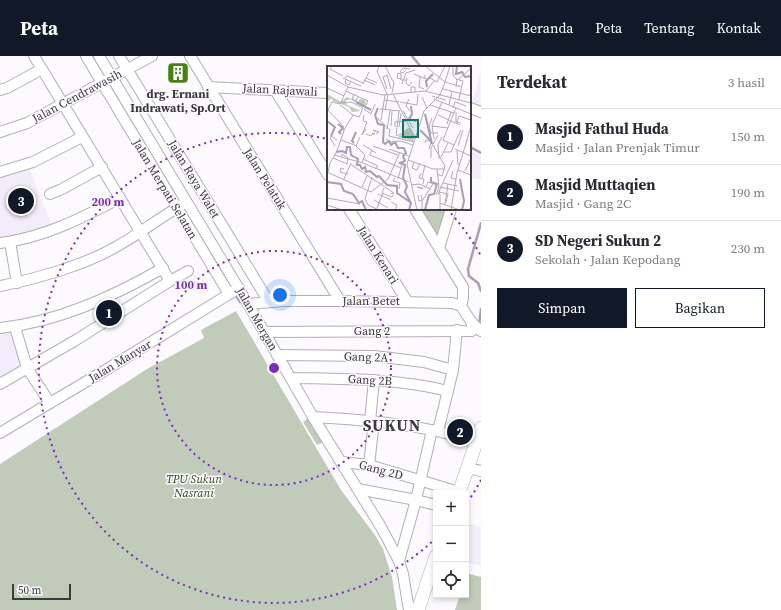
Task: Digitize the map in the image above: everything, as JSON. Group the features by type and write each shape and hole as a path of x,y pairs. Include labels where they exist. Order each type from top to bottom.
{"main road":[{"path":"460,490 481,428"},
{"path":"418,610 434,562"}],"street":[{"path":"34,56 82,138 102,167 170,281"},
{"name":"Jalan Merpati Selatan","path":"86,56 177,208 234,291"},
{"name":"Jalan Mergan","path":"99,56 187,202 234,291 248,304 313,417 381,527 399,561 409,610"},
{"name":"Jalan Raya Walet","path":"119,56 269,302"},
{"name":"Jalan Cendrawasih","path":"0,132 27,123 152,56"},
{"name":"Jalan Pelatuk","path":"190,56 340,301"},
{"path":"0,90 7,88 42,69"},
{"name":"Jalan Rajawali","path":"208,87 327,93"},
{"path":"275,90 327,173"},
{"path":"471,108 481,112"},
{"path":"0,172 24,166 82,138"},
{"path":"50,194 102,167"},
{"path":"17,283 5,243 61,227 120,198"},
{"path":"0,286 38,277 85,261 114,248 187,202"},
{"name":"Jalan Kenari","path":"350,210 407,301"},
{"path":"416,210 463,287 461,306 477,327"},
{"path":"439,248 450,210"},
{"path":"0,328 58,316 72,311 113,294 163,268"},
{"path":"0,384 76,340 188,271"},
{"name":"Jalan Manyar","path":"0,433 234,291"},
{"name":"Jalan Betet","path":"248,304 269,302 407,301 452,303 461,306"},
{"path":"15,326 28,368 50,402"},
{"name":"Gang 2","path":"264,332 472,331 477,327"},
{"path":"399,561 420,481 448,391 453,370 457,330"},
{"name":"Gang 2A","path":"277,355 374,356 424,362 453,370"},
{"name":"Gang 2B","path":"291,378 374,380 425,385 448,391"},
{"path":"369,465 374,380"},
{"path":"313,417 372,421 435,430 476,442"},
{"name":"Gang 2D","path":"342,462 369,465 452,490"},
{"path":"467,468 481,471"},
{"path":"358,489 433,504"}],"shaded area":[{"path":"481,71 481,107 472,103"},
{"path":"471,151 481,156 481,180 471,178"},
{"path":"29,167 53,228 0,241 0,175"},
{"path":"12,329 23,367 0,379 0,331"},
{"path":"469,523 481,527 481,566 469,563"}],"green space":[{"path":"423,210 448,210 438,237"},
{"name":"TPU Sukun Nasrani","path":"236,311 341,490 375,535 383,549 392,577 397,610 0,610 0,464 147,369 204,338 201,330"},
{"path":"310,417 324,442 317,445 303,422"},
{"path":"469,574 481,577 481,610 455,610 459,598 469,598"}],"waterway":[{"path":"92,56 100,69"},
{"path":"412,56 420,66"},
{"path":"471,148 481,153"},
{"path":"481,223 468,269 469,276 478,283 481,291"},
{"path":"215,261 232,289"},
{"path":"235,294 240,302"},
{"path":"479,326 481,309"}],"place":[{"name":"drg. Ernani Indrawati, Sp.Ort","path":"178,73"},
{"name":"SD Negeri Sukun 2","path":"21,201"},
{"name":"Masjid Fathul Huda","path":"109,313"},
{"name":"Masjid Muttaqien","path":"460,432"}],"district":[{"name":"SUKUN","path":"392,425"}]}
